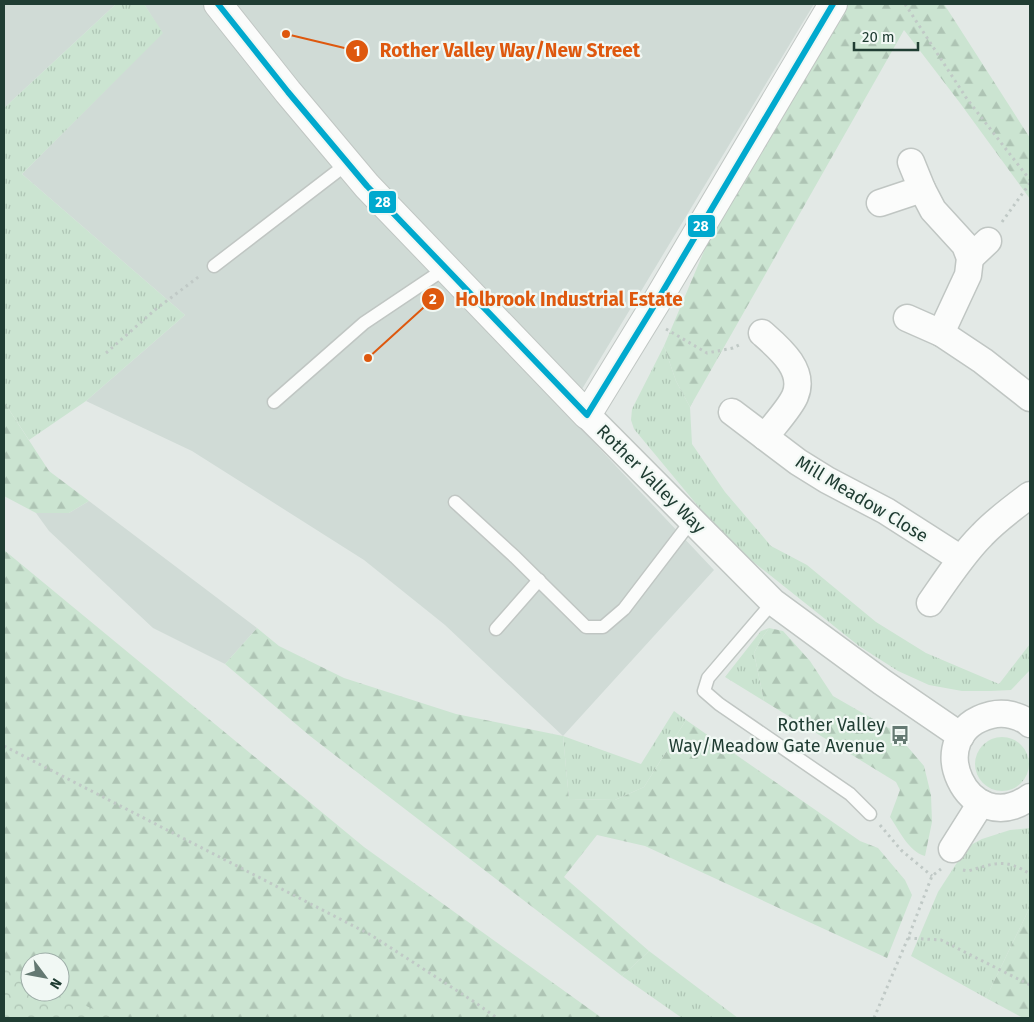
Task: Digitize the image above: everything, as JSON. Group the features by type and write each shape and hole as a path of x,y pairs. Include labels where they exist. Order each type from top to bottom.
{"street":[{"name":"Rother Valley Way","path":"218,4 288,92 367,186 587,415 773,602 882,682 961,736"},
{"path":"587,415 647,318 832,4"},
{"path":"911,162 933,210 965,244 979,249 941,333"},
{"path":"880,203 922,189"},
{"path":"907,318 941,333 983,361 1030,398"},
{"path":"762,333 781,349 794,367 798,385 794,397 765,437"},
{"name":"Mill Meadow Close","path":"732,412 798,462 827,480 886,511 961,559"},
{"path":"930,603 961,559 982,534 1030,495"},
{"path":"1029,719 1012,714 998,713 983,717 970,725 961,736 955,751 955,766 959,782 968,794 982,803 995,807 1009,807 1023,802 1030,797"},
{"path":"956,859 982,803"}],"lane":[{"path":"214,266 348,164"},
{"path":"274,402 364,323 446,268"},
{"path":"455,502 539,580 586,627 603,627 624,609 692,520"},
{"path":"496,629 539,580"},
{"path":"773,602 708,678 704,691 719,704 850,794 870,814"}],"path":[{"path":"905,4 967,99 1030,181 1018,201"},
{"path":"106,353 156,309 214,266"},
{"path":"647,318 707,353 733,348 762,333"},
{"path":"4,746 371,935 497,1018"},
{"path":"870,814 901,850 932,876"},
{"path":"874,1018 932,876 942,867 956,859 968,871 1000,862 1018,866 1030,874"},
{"path":"908,938 941,940 1030,985"}],"shaded area":[{"path":"4,4 116,4 4,108"},
{"path":"144,4 814,4 567,414 714,570 563,736 445,625 364,560 192,451 86,401 185,315 22,174 162,33"},
{"path":"89,501 257,628 225,664 153,628 49,531 36,513 69,513"}],"green space":[{"path":"116,4 144,4 163,33 22,174 185,315 86,401 29,440 4,402 4,108"},
{"path":"848,4 944,4 1030,138 1030,199 904,30 690,407 676,381 664,346 707,244"},
{"path":"664,346 676,381 690,407 692,444 725,492 771,546 807,565 876,622 926,653 999,684 1030,644 1030,670 1011,690 962,691 929,685 898,671 859,646 727,541 634,429 631,420 632,409"},
{"path":"4,402 49,471 89,501 69,513 36,513 4,496"},
{"path":"4,550 364,847 602,1018 4,1018"},
{"path":"257,628 279,646 344,678 456,714 563,736 569,799 615,800 644,787 686,720 860,841 878,848 905,880 912,895 887,958 645,846 597,835 564,877 649,951 622,976 310,736 225,664"},
{"path":"769,628 754,653 764,701 725,677 761,631"},
{"path":"769,628 783,631 810,661 833,696 894,731 924,766 931,795 932,822 925,856 919,854 909,845 890,817 900,790 896,782 764,701 754,653"},
{"path":"674,711 686,720 644,787 615,800 569,799 563,736 641,764"},
{"path":"1002,737 1012,739 1021,745 1027,754 1029,764 1027,774 1021,783 1012,789 1002,791 992,789 983,783 977,774 975,764 977,754 983,745 992,739"},
{"path":"1030,828 1030,907 986,998 911,956 938,892 967,847 982,839 1010,830"},
{"path":"1030,907 1030,1018 1023,1018 986,998"},
{"path":"649,951 738,1018 682,1018 622,976"},
{"path":"4,969 20,976 20,1002 70,1002 70,999 113,1018 4,1018"}],"transit line":[{"name":"28","path":"218,4 288,92 367,186 587,415 657,301 833,4"}],"place":[{"name":"Rother Valley Way/New Street","path":"286,34"},
{"name":"Holbrook Industrial Estate","path":"368,358"},
{"name":"Rother Valley Way/Meadow Gate Avenue","path":"900,735"}]}
